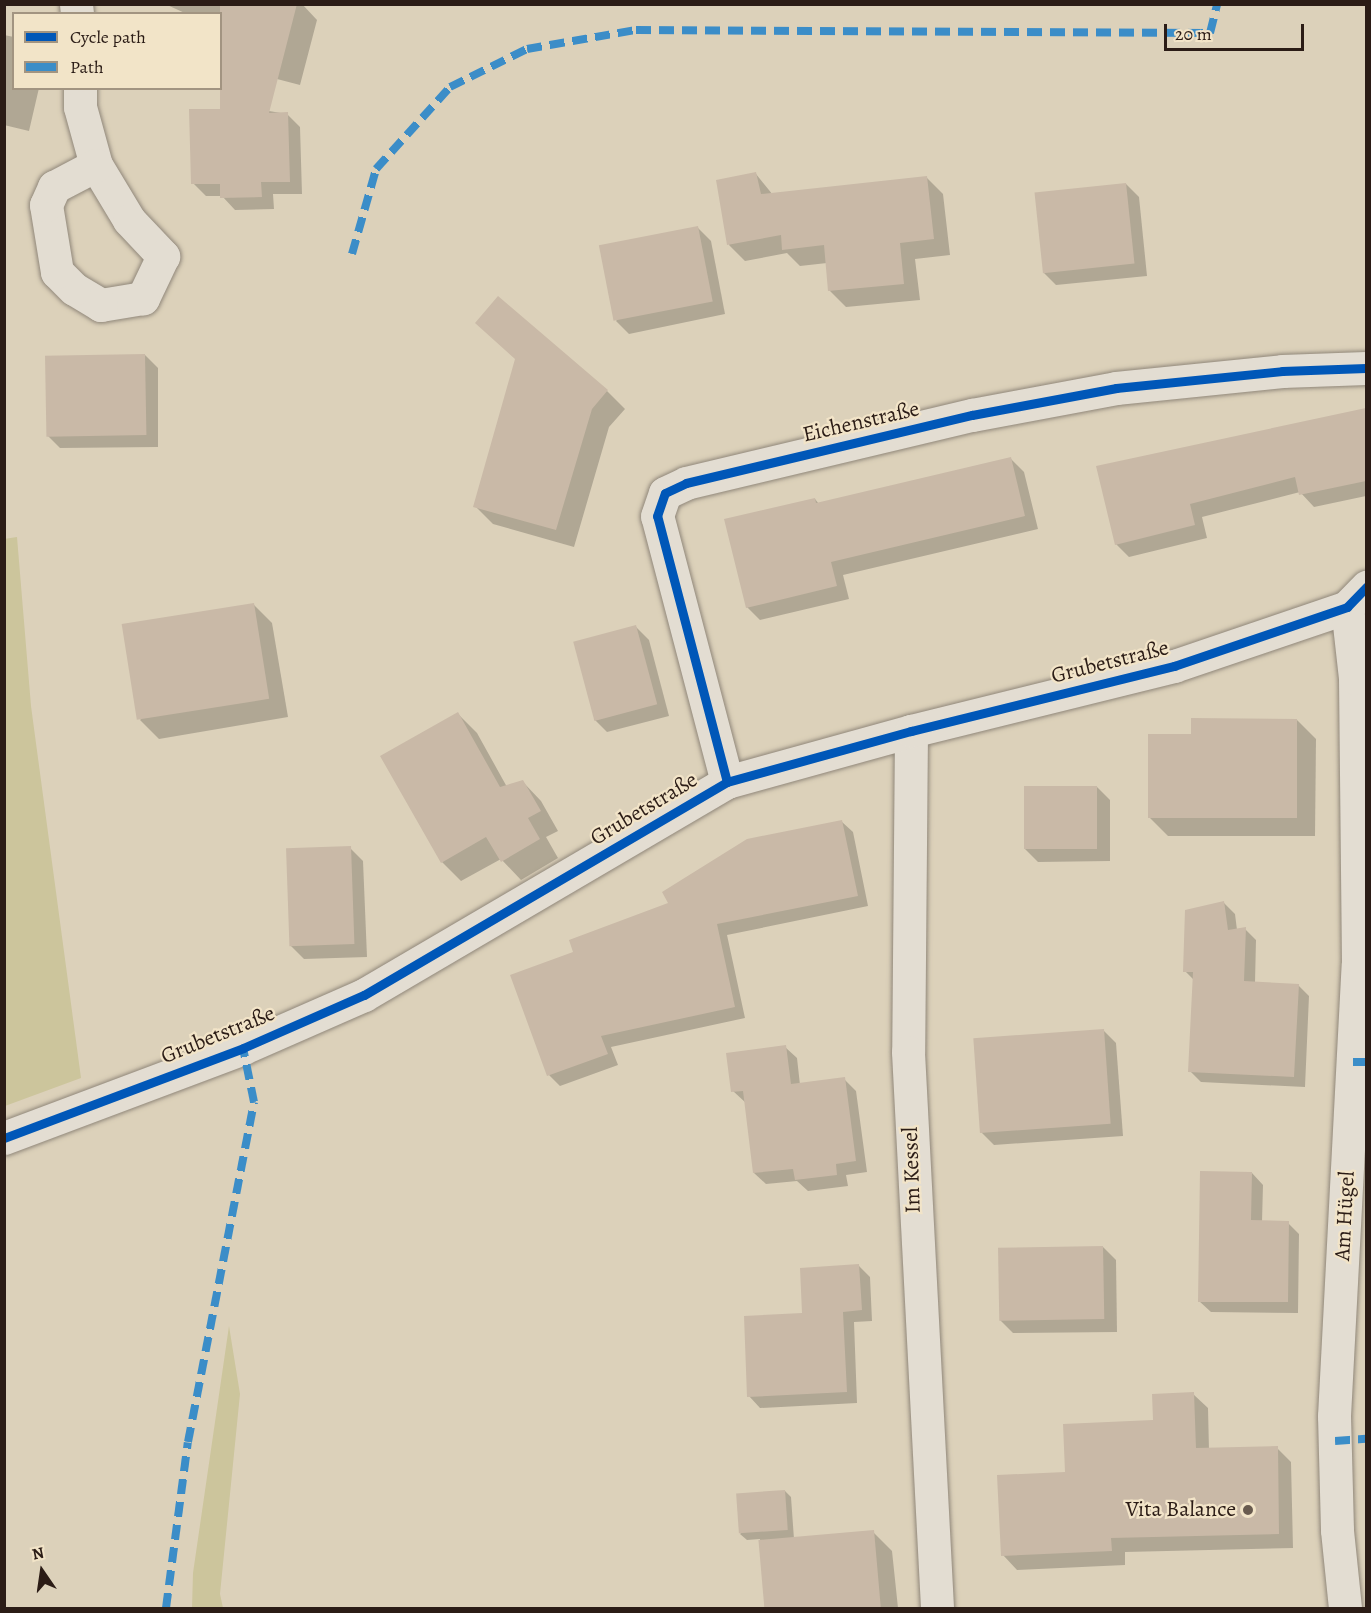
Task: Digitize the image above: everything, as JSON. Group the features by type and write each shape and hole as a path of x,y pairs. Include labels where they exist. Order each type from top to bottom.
{"street":[{"path":"80,90 80,107 96,165"},
{"name":"Eichenstraße","path":"727,782 657,516 664,493 686,483 972,415 1116,388 1282,371 1366,368"},
{"name":"Grubetstraße","path":"4,1138 243,1048 364,995 727,782 911,731 1174,666 1357,597"},
{"name":"Am Hügel","path":"1345,1608 1337,1530 1334,1416 1358,965 1355,678 1357,597"},
{"name":"Im Kessel","path":"911,731 908,1052 936,1608"}],"shaded area":[{"path":"17,537 31,706 81,1078 5,1106 4,539"},
{"path":"229,1326 240,1394 220,1594 223,1608 192,1608 193,1573"}],"building":[{"path":"220,4 297,4 269,113 288,112 290,182 261,182 262,197 220,198 220,184 191,184 189,109 220,109 222,12 220,12"},
{"path":"756,172 761,194 927,176 934,239 900,243 904,284 828,291 824,245 782,250 781,235 727,245 716,180"},
{"path":"1126,183 1134,264 1043,273 1035,193"},
{"path":"698,226 713,302 614,321 599,245"},
{"path":"498,296 608,390 592,409 556,530 473,507 515,359 475,323"},
{"path":"145,354 146,435 46,437 45,356"},
{"path":"1366,408 1366,481 1299,495 1295,477 1190,504 1195,525 1115,545 1096,466"},
{"path":"1011,457 1025,516 831,562 837,586 746,608 724,519 815,498 816,503"},
{"path":"254,603 269,699 137,720 122,624"},
{"path":"636,625 657,704 594,721 573,642"},
{"path":"458,712 500,787 523,780 541,811 528,818 540,839 501,862 486,837 441,863 380,756"},
{"path":"1191,718 1297,719 1297,818 1148,818 1148,734 1191,734"},
{"path":"1024,786 1097,786 1097,849 1024,849"},
{"path":"842,820 858,896 717,924 735,1007 601,1036 608,1054 547,1076 510,975 573,952 569,940 668,903 662,892 747,839"},
{"path":"351,846 354,944 289,946 286,848"},
{"path":"1224,901 1228,930 1246,927 1244,981 1299,984 1294,1077 1188,1072 1193,972 1183,972 1185,910"},
{"path":"1104,1029 1111,1124 980,1133 973,1038"},
{"path":"786,1045 791,1084 845,1077 856,1161 836,1164 837,1175 795,1180 793,1169 753,1173 743,1091 731,1092 726,1053"},
{"path":"1200,1171 1252,1172 1251,1220 1289,1221 1288,1302 1198,1302"},
{"path":"1103,1246 1104,1319 999,1321 998,1248"},
{"path":"859,1264 862,1310 843,1312 847,1392 747,1397 744,1316 802,1313 800,1268"},
{"path":"1194,1392 1196,1448 1278,1446 1279,1534 1111,1538 1112,1551 1001,1556 997,1475 1065,1472 1063,1424 1153,1420 1152,1394"},
{"path":"785,1490 788,1530 739,1533 736,1493"},
{"path":"874,1530 881,1608 764,1608 758,1540"}],"marked path":[{"path":"352,254 376,169 450,87 527,49 636,30 1210,33 1217,4"},
{"path":"166,1608 188,1442 254,1102 243,1048"},
{"path":"1353,1062 1366,1062"},
{"path":"1335,1441 1366,1439"}],"cycle path":[{"path":"727,782 657,516 665,493 686,483 972,415 1116,388 1282,371 1366,368"},
{"path":"4,1138 243,1048 364,995 727,782 911,731 1174,666 1347,607 1366,587"}],"place":[{"name":"Vita Balance","path":"1248,1510"}]}
